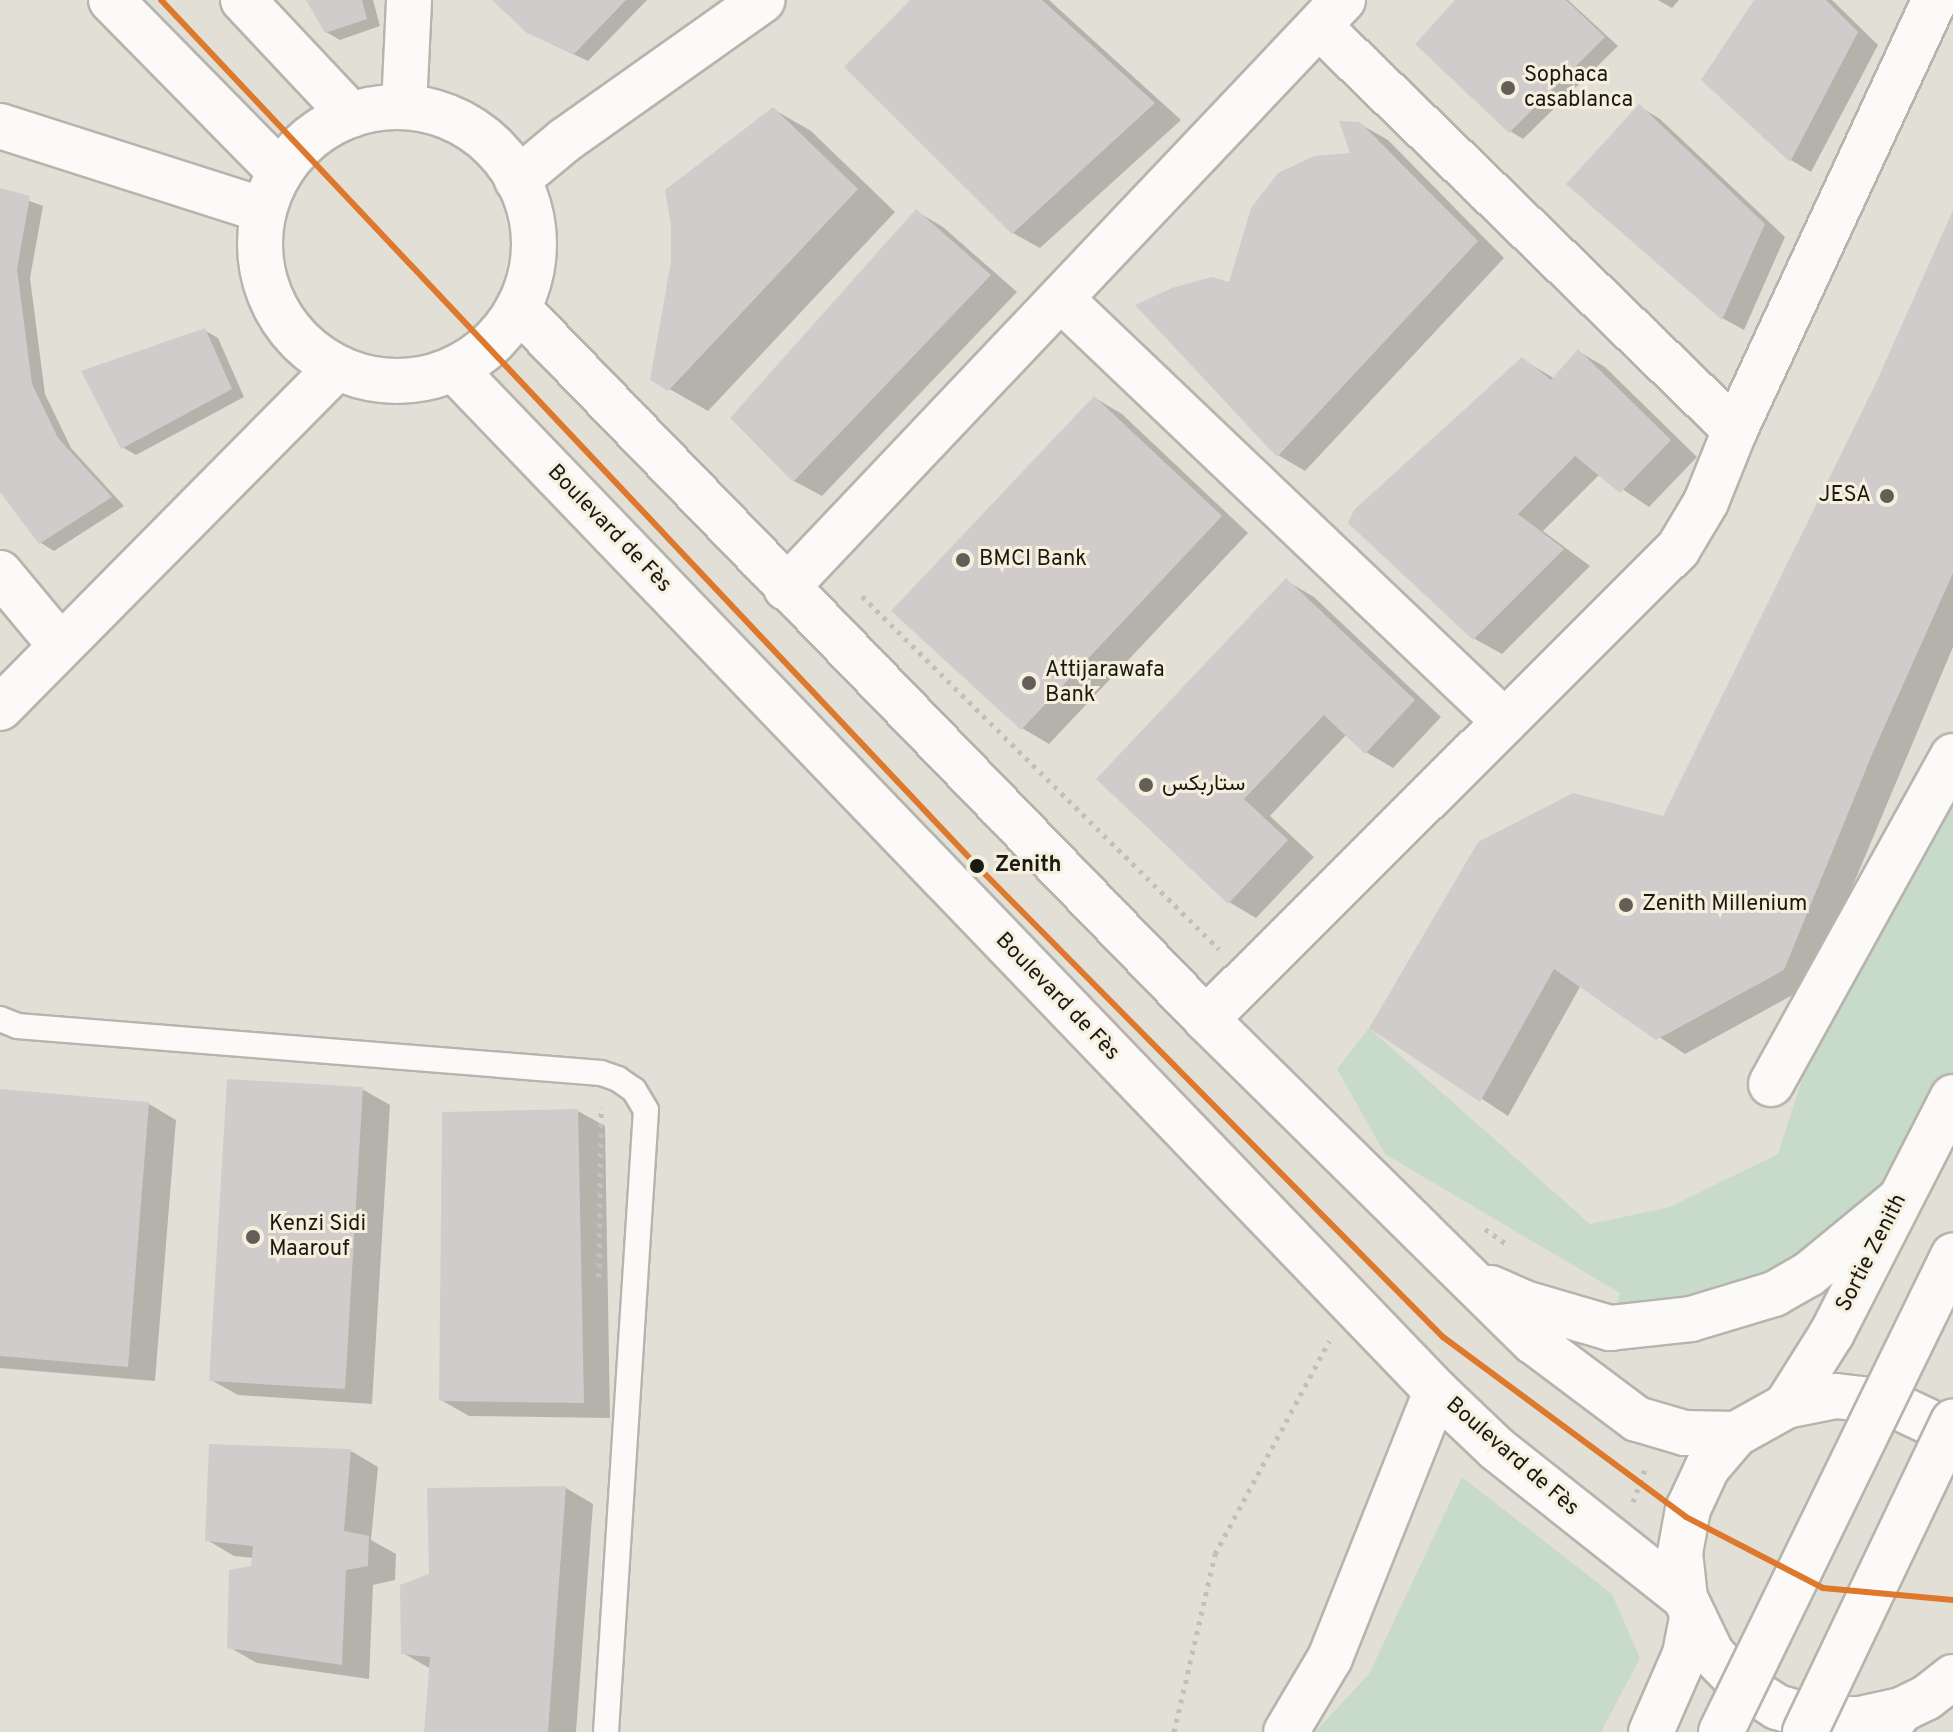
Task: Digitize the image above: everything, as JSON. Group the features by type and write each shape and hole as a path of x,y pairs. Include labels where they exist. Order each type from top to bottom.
{"main road":[{"path":"111,0 272,191"},
{"path":"243,0 351,115"},
{"path":"404,107 409,0"},
{"path":"517,180 565,140 763,0"},
{"path":"1206,1019 1678,549 1706,502 1735,430 1935,0"},
{"path":"786,588 1331,13 1735,430"},
{"path":"404,107 430,111 465,125 495,149 517,180 527,202 533,238 530,274 518,308 494,341 454,369 431,377 395,381 371,378 337,367 297,337 270,295 260,246 272,191 314,134 351,115 378,108 404,107"},
{"path":"0,126 272,191"},
{"path":"1061,299 1505,722"},
{"path":"518,308 1206,1019 1534,1342 1637,1419 1685,1433 1736,1434"},
{"path":"0,708 337,367"},
{"name":"Boulevard de Fès","path":"454,369 1436,1391 1497,1449 1688,1608"},
{"path":"0,573 60,645"},
{"path":"1771,1084 1953,756"},
{"name":"Sortie Zenith","path":"1786,1406 1832,1333 1953,1097"},
{"path":"1467,1276 1524,1303 1610,1328 1691,1319 1774,1294 1809,1274 1898,1201"},
{"path":"1721,1732 1953,1256"},
{"path":"1286,1732 1330,1658 1436,1391"},
{"path":"1651,1732 1685,1654 1688,1608 1680,1553 1688,1509 1707,1468 1736,1434 1786,1406 1836,1396 1887,1402 1934,1424 1953,1442"},
{"path":"1805,1732 1953,1422"},
{"path":"1688,1608 1722,1664 1741,1684 1777,1707 1818,1719 1892,1721 1952,1680"}],"lane":[{"path":"0,1019 17,1026 601,1073 618,1079 634,1090 646,1110 606,1732"}],"path":[{"path":"599,1285 602,1093"},
{"path":"1174,1732 1215,1554 1333,1332"}],"green space":[{"path":"1953,786 1953,1086 1898,1201 1748,1302 1610,1328 1620,1293 1385,1154 1337,1069 1369,1028 1590,1224 1670,1207 1778,1154 1819,1027 1866,958"},
{"path":"1462,1477 1612,1594 1640,1658 1601,1732 1315,1732 1369,1674"}],"building":[{"path":"306,0 362,0 367,19 325,33"},
{"path":"492,0 626,0 574,54 527,33"},
{"path":"910,0 1042,0 1155,103 1012,234 844,67"},
{"name":"Sophaca casablanca","path":"1455,0 1566,0 1605,37 1509,133 1415,44"},
{"path":"1754,0 1826,0 1858,32 1790,162 1701,80"},
{"path":"1639,104 1765,224 1722,320 1566,184"},
{"path":"773,107 858,189 668,391 650,380 671,261 671,225 665,190"},
{"path":"1339,121 1360,122 1478,241 1277,457 1135,305 1172,288 1212,277 1229,282 1251,208 1278,173 1314,156 1350,153"},
{"path":"0,188 30,196 17,269 32,384 58,438 112,497 39,544 0,492"},
{"path":"916,209 991,275 793,482 730,418"},
{"name":"Zenith Millenium","path":"1953,210 1953,573 1873,752 1784,970 1656,1040 1554,969 1480,1102 1369,1028 1478,842 1573,793 1663,816 1875,385"},
{"path":"205,328 232,389 121,449 81,371"},
{"path":"1578,349 1671,440 1620,493 1575,456 1518,514 1564,549 1473,640 1348,523 1354,510 1522,357 1551,380"},
{"path":"1094,396 1222,516 1021,730 891,611"},
{"path":"1286,578 1415,700 1365,754 1324,715 1244,799 1288,840 1228,904 1096,779"},
{"path":"227,1079 363,1087 345,1389 209,1381"},
{"path":"0,1089 149,1102 128,1367 0,1356"},
{"path":"578,1109 584,1403 439,1401 442,1112"},
{"path":"209,1444 351,1449 344,1531 369,1536 368,1566 346,1570 342,1665 227,1648 229,1570 251,1566 253,1546 205,1541"},
{"path":"566,1486 548,1732 424,1732 430,1657 401,1654 400,1585 429,1574 427,1488"}],"transit line":[{"path":"161,0 977,866 1443,1337 1686,1517 1823,1588 1953,1600"}],"place":[{"name":"Sophaca casablanca","path":"1508,88"},
{"name":"JESA","path":"1887,496"},
{"name":"BMCI Bank","path":"963,560"},
{"name":"Attijarawafa Bank","path":"1029,683"},
{"name":"ستاربكس","path":"1146,785"},
{"name":"Zenith","path":"977,866"},
{"name":"Zenith Millenium","path":"1626,905"},
{"name":"Kenzi Sidi Maarouf","path":"253,1237"}]}
